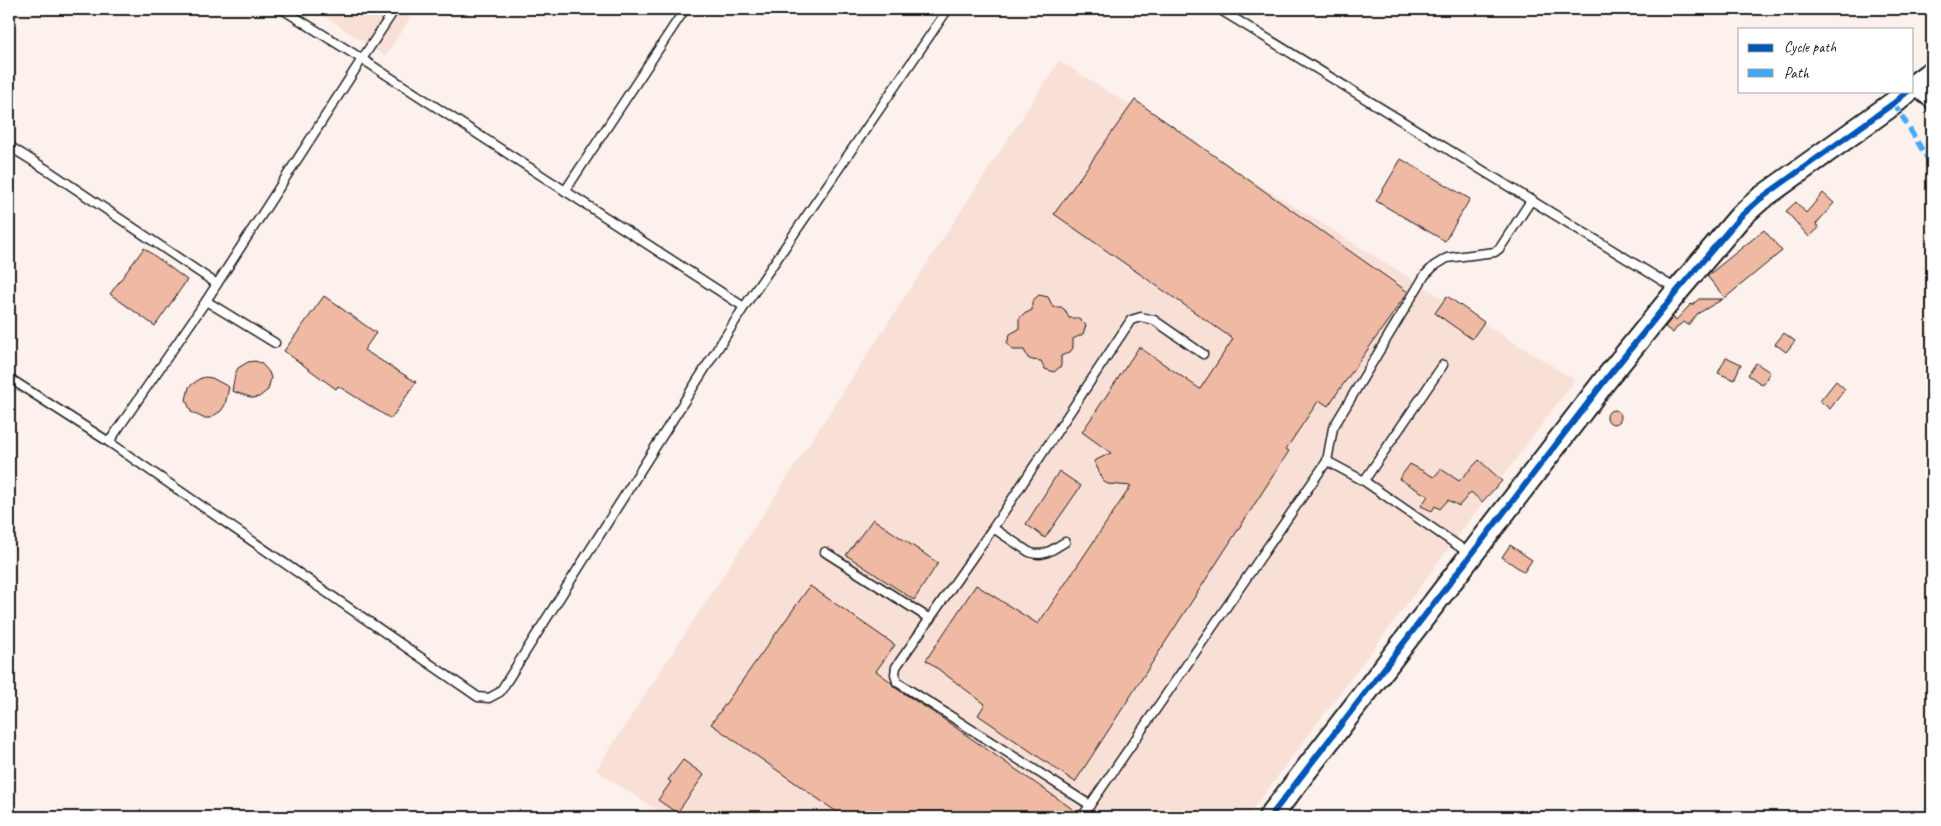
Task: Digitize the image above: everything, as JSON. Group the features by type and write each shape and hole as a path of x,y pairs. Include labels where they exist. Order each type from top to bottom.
{"street":[{"path":"1914,86 1932,72"},
{"path":"1914,90 1932,100"},
{"path":"1270,817 1607,378 1678,290 1751,207 1906,92"}],"lane":[{"path":"282,9 744,307"},
{"path":"110,442 217,284 395,9"},
{"path":"565,191 685,9"},
{"path":"9,378 110,442 478,697 489,698 500,692 744,307 948,9"},
{"path":"1219,9 1678,290"},
{"path":"9,146 217,284"},
{"path":"1082,817 1327,461 1333,428 1425,274 1448,258 1494,252 1500,248 1532,199"},
{"path":"206,300 275,343"},
{"path":"1090,806 897,682 896,667 994,528 1131,320 1141,317 1154,320 1203,354"},
{"path":"1364,481 1443,364"},
{"path":"1327,461 1364,481 1472,555"},
{"path":"994,528 1029,552 1035,554 1043,555 1065,542"},
{"path":"825,552 930,619"}],"shaded area":[{"path":"313,9 416,9 385,56"},
{"path":"1059,61 1575,380 1247,817 667,817 596,770"}],"building":[{"path":"1135,100 1408,292 1328,406 1319,400 1286,449 1289,451 1075,782 978,715 985,704 926,660 976,585 1038,624 1131,486 1104,482 1094,461 1111,453 1082,432 1139,347 1200,389 1233,339 1054,214"},
{"path":"1401,159 1470,199 1445,241 1376,201"},
{"path":"1823,193 1834,203 1816,224 1819,228 1809,237 1786,211 1796,202 1806,213"},
{"path":"1764,230 1782,251 1725,298 1707,276"},
{"path":"144,248 187,280 155,326 110,294"},
{"path":"1039,295 1048,297 1053,307 1061,307 1065,310 1069,318 1079,318 1086,325 1083,334 1073,339 1073,348 1070,352 1061,356 1061,366 1054,372 1045,369 1041,361 1028,358 1024,350 1013,350 1007,343 1010,334 1019,329 1019,319 1022,315 1032,310 1032,301"},
{"path":"324,296 376,333 364,350 416,382 391,419 338,386 336,389 284,351"},
{"path":"1447,296 1484,322 1472,339 1435,313"},
{"path":"1699,299 1723,299 1697,314 1688,325 1684,322 1678,326 1673,333 1665,327 1673,317 1676,320 1691,304"},
{"path":"1784,333 1795,341 1786,352 1775,344"},
{"path":"1726,357 1741,364 1734,380 1718,373"},
{"path":"255,361 261,363 269,372 271,378 268,390 259,397 253,398 232,391 238,368 248,362"},
{"path":"1756,363 1770,372 1763,385 1748,375"},
{"path":"205,377 212,378 229,387 225,405 221,411 210,418 203,418 191,412 186,400 189,387"},
{"path":"1836,381 1845,389 1830,409 1820,401"},
{"path":"1611,410 1617,410 1621,417 1617,424 1611,424 1607,420 1607,414"},
{"path":"1479,460 1502,481 1482,502 1471,492 1459,506 1448,500 1440,509 1435,506 1432,511 1421,506 1428,496 1399,479 1410,464 1434,477 1441,469 1459,481"},
{"path":"1059,471 1081,486 1045,538 1026,524"},
{"path":"873,519 938,563 914,600 846,555"},
{"path":"1510,545 1532,560 1524,572 1502,557"},
{"path":"810,586 895,645 876,671 891,682 894,687 1074,810 1069,817 844,817 711,724"},
{"path":"683,760 704,775 677,813 658,800 671,782 668,780"}],"marked path":[{"path":"1894,103 1932,166"}],"cycle path":[{"path":"1270,817 1607,378 1740,217 1760,199 1907,92"}]}
